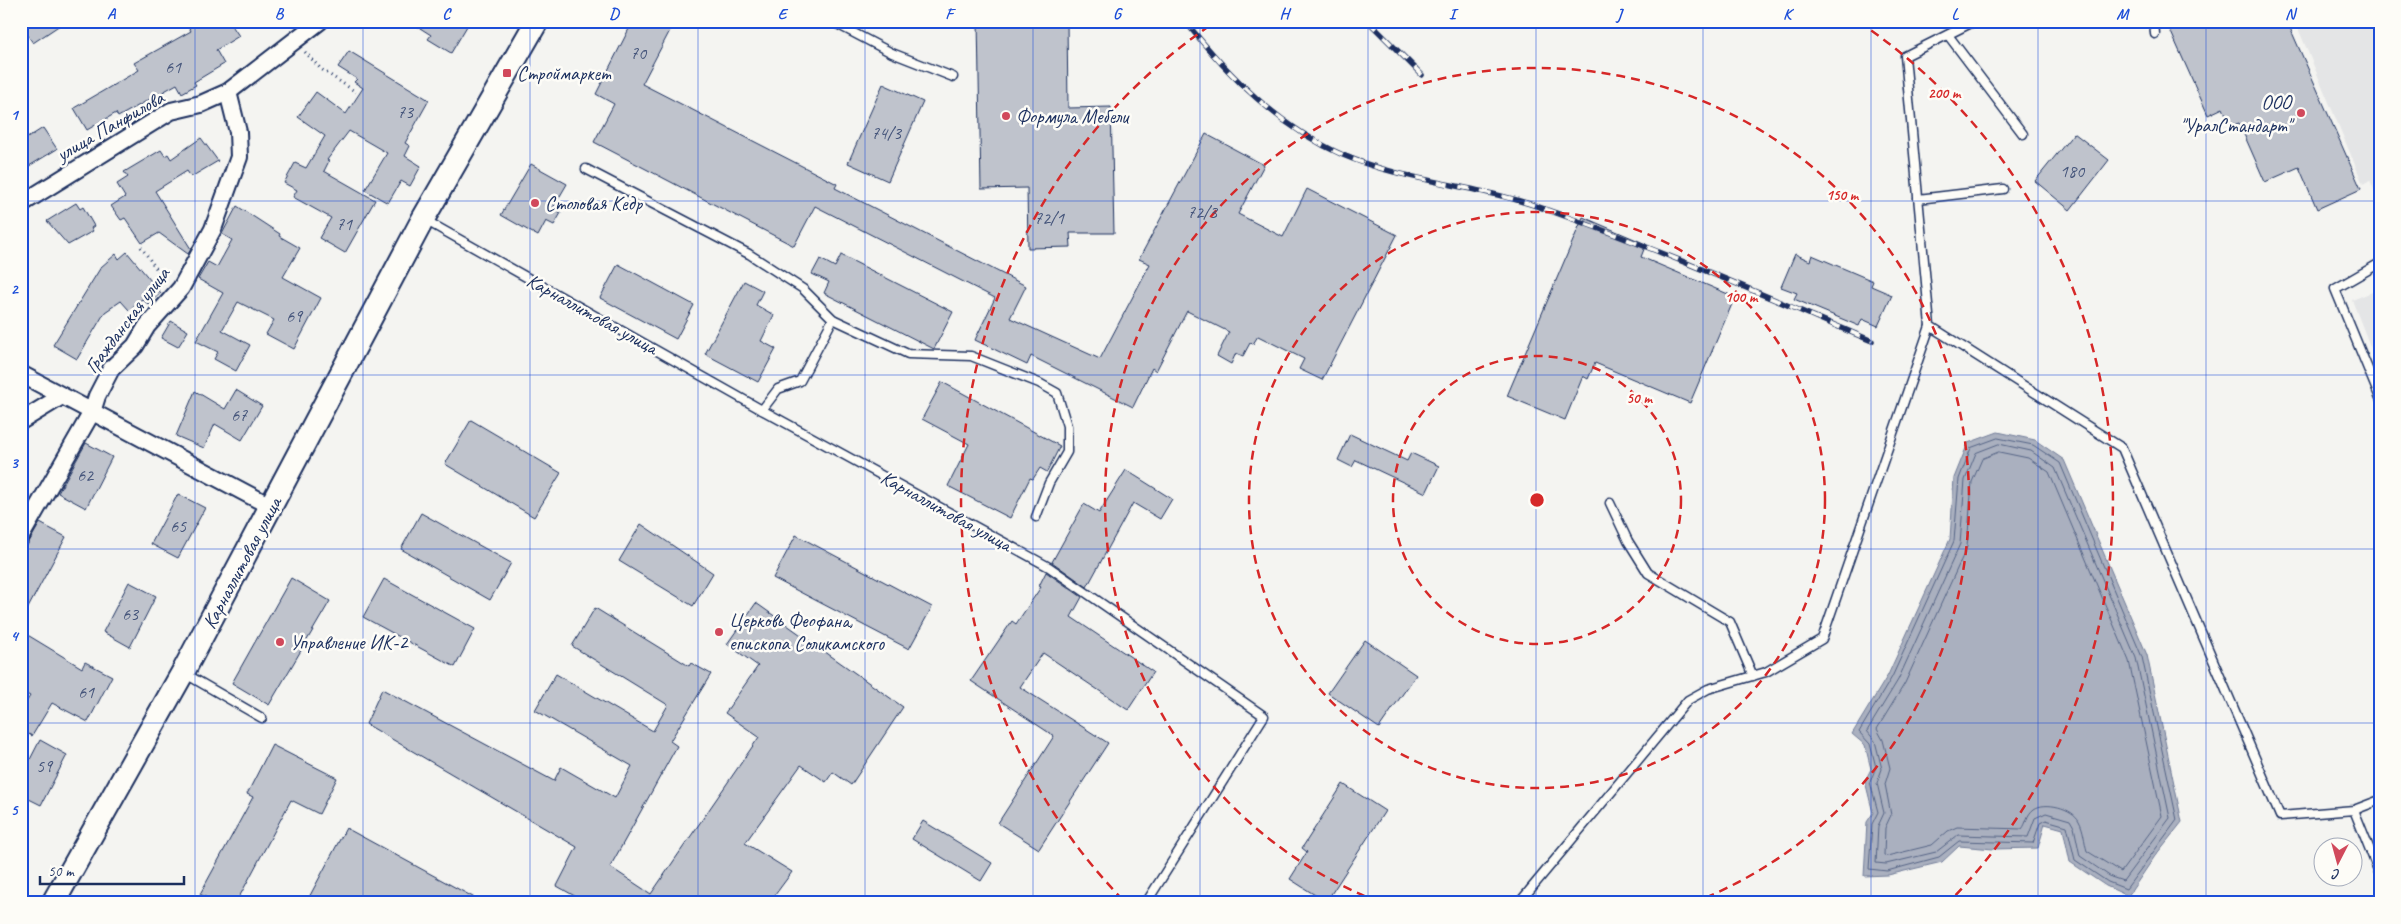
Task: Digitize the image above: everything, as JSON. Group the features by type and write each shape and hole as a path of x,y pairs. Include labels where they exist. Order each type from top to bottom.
{"street":[{"name":"улица Панфилова","path":"21,204 172,111 201,104 228,92 320,21"},
{"name":"Карналлитовая улица","path":"53,903 183,672 423,219 537,21"},
{"name":"Гражданская улица","path":"21,536 92,412 97,396 111,370 135,346 147,326 181,288 213,229 239,156 238,132 228,92"},
{"path":"21,374 272,507"},
{"path":"21,421 62,396"}],"lane":[{"path":"831,21 892,53 953,77"},
{"path":"1518,903 1688,700 1708,689 1766,672 1822,639 1930,326 1905,56 1975,21"},
{"path":"2154,21 2155,34"},
{"path":"1948,35 2023,134"},
{"path":"586,169 749,254 803,289 833,319 908,354 970,356 1057,393 1067,426 1067,452 1049,483 1036,517"},
{"path":"1918,200 2002,189"},
{"name":"Карналлитовая улица","path":"423,219 762,410 1049,567 1264,716 1146,903"},
{"path":"2380,263 2335,289 2380,398"},
{"path":"762,410 778,389 800,381 833,319"},
{"path":"1930,326 2122,448 2280,816 2354,810 2380,800"},
{"path":"1610,503 1628,541 1648,573 1730,622 1753,676"},
{"path":"183,672 262,718"},
{"path":"2354,810 2380,875"}],"path":[{"path":"294,41 322,69 356,92"},
{"path":"141,246 175,296"}],"shaded area":[{"path":"2295,21 2380,21 2380,205 2370,180 2363,184"},
{"path":"2380,289 2380,372 2352,300"}],"water":[{"path":"1998,432 2035,440 2064,460 2147,655 2182,822 2155,856 2128,896 2106,886 2070,862 2063,829 2045,824 2038,848 1993,849 1959,846 1942,862 1888,875 1864,876 1867,822 1873,813 1865,781 1871,769 1865,745 1852,734 1888,675 1950,539 1954,478 1968,443"}],"building":[{"path":"21,21 66,21 33,43 21,25"},
{"path":"185,21 229,21 239,36 216,50 224,64 194,82 196,85 182,93 177,84 118,117 116,113 87,130 74,108 139,70 134,63 191,31"},
{"path":"409,21 470,21 451,53 428,39 431,35"},
{"path":"633,21 675,21 642,84 837,184 835,188 1026,286 1010,318 1100,359 1150,264 1139,259 1206,134 1264,165 1238,214 1283,237 1307,189 1397,235 1322,380 1299,369 1304,359 1258,336 1253,344 1250,343 1243,356 1236,353 1231,364 1217,356 1229,332 1187,311 1156,371 1152,368 1133,407 1031,356 1027,365 975,340 995,298 815,206 794,246 594,142 614,104 596,94"},
{"path":"978,21 1067,21 1068,108 1111,107 1114,233 1070,233 1071,247 1028,248 1027,188 981,189"},
{"name":"ООО \"УралСтандарт\"","path":"2166,21 2287,21 2361,189 2317,209 2299,167 2265,182 2239,123 2231,126 2223,108 2208,115"},
{"path":"349,51 429,100 405,143 410,146 405,156 421,166 410,186 401,181 388,203 365,190 387,153 349,131 327,160 329,161 324,171 375,200 345,253 319,238 331,218 293,197 297,190 284,183 295,163 306,168 325,136 298,117 316,92 346,114 363,88 354,82 357,79 338,67"},
{"path":"883,84 923,102 888,181 848,163"},
{"path":"43,128 57,149 21,171 21,142"},
{"path":"2074,133 2109,160 2070,210 2035,181"},
{"path":"201,138 218,161 191,177 187,171 155,191 191,249 188,254 159,233 142,243 125,218 121,220 111,206 125,197 117,184 128,177 124,172 161,150 165,156 168,154 171,159"},
{"path":"531,164 567,184 553,208 561,213 554,225 546,221 538,236 501,215"},
{"path":"76,203 80,209 83,207 94,226 91,228 93,231 68,245 47,221"},
{"path":"237,206 280,234 279,236 300,248 283,277 321,298 294,349 266,334 274,320 238,302 222,330 250,345 236,371 214,359 218,352 196,341 223,293 198,279 208,262 217,267 232,240 222,234"},
{"path":"1583,217 1646,244 1641,257 1735,297 1690,403 1595,363 1588,379 1583,376 1565,420 1507,396"},
{"path":"127,252 161,293 148,304 142,299 129,310 121,301 105,312 77,359 53,345 101,267 116,254 119,259"},
{"path":"1795,254 1810,261 1812,255 1873,281 1871,286 1892,295 1878,326 1862,319 1859,326 1794,299 1797,293 1781,287"},
{"path":"841,255 953,312 934,349 824,293 829,282 812,274 820,259 835,267"},
{"path":"618,264 694,305 676,339 600,298"},
{"path":"744,281 763,291 756,305 774,315 761,341 776,349 758,382 705,354"},
{"path":"171,321 188,331 178,347 161,338"},
{"path":"942,382 1060,446 1047,472 1040,468 1033,479 1030,478 1010,518 948,486 969,444 922,419"},
{"path":"236,390 262,406 242,440 215,424 204,448 176,436 195,391 225,409"},
{"path":"471,420 561,473 534,517 445,464"},
{"path":"1350,434 1407,461 1411,453 1439,466 1426,493 1356,460 1352,467 1338,460"},
{"path":"86,443 112,457 86,508 58,493"},
{"path":"1126,470 1172,499 1160,519 1133,503 1087,587 1052,562 1084,504 1099,513"},
{"path":"178,494 205,508 178,558 151,544"},
{"path":"421,513 511,563 490,600 401,549"},
{"path":"40,523 66,537 21,621 21,556"},
{"path":"641,524 713,573 693,606 619,561"},
{"path":"796,535 932,607 909,649 773,578"},
{"path":"1046,572 1082,597 1071,617 1153,672 1128,710 1043,653 1020,687 1108,743 1039,849 998,823 1054,736 971,681 1012,621 1016,624 1041,587 1039,586"},
{"name":"Управление ИК-2","path":"291,578 330,601 269,705 232,683"},
{"path":"384,579 475,629 455,667 363,617"},
{"path":"129,582 156,596 130,647 103,632"},
{"path":"756,603 903,707 851,785 833,772 826,782 801,765 745,843 792,872 769,903 587,903 557,886 577,847 366,724 382,689 554,781 561,767 615,798 632,766 535,710 556,674 653,731 668,705 572,646 595,608 689,666 691,663 711,674 670,741 677,746 610,867 651,894 759,737 725,713 758,666 727,644"},
{"path":"21,631 82,668 85,662 112,676 88,722 52,703 32,736 21,729 21,710 30,696 21,691"},
{"path":"1365,640 1416,675 1379,728 1328,693"},
{"path":"40,740 67,755 41,805 21,795 21,777"},
{"path":"272,745 337,778 319,814 291,800 236,903 216,903 200,894 253,797 247,794"},
{"path":"1343,784 1385,811 1326,902 1290,879 1307,852 1302,848"},
{"path":"923,821 992,863 981,881 912,839"},
{"path":"346,828 484,903 306,903"}],"railway":[{"path":"1185,21 1219,61 1256,98 1297,130 1343,155 1417,178 1492,194 1542,208 1667,255 1872,341"},
{"path":"1368,21 1422,75"}],"place":[{"name":"Строймаркет","path":"507,73"},
{"name":"ООО \"УралСтандарт\"","path":"2301,113"},
{"name":"Формула Мебели","path":"1006,116"},
{"name":"Столовая Кедр","path":"535,203"},
{"name":"Церковь Феофана, епископа Соликамского","path":"719,632"},
{"name":"Управление ИК-2","path":"280,642"}]}
